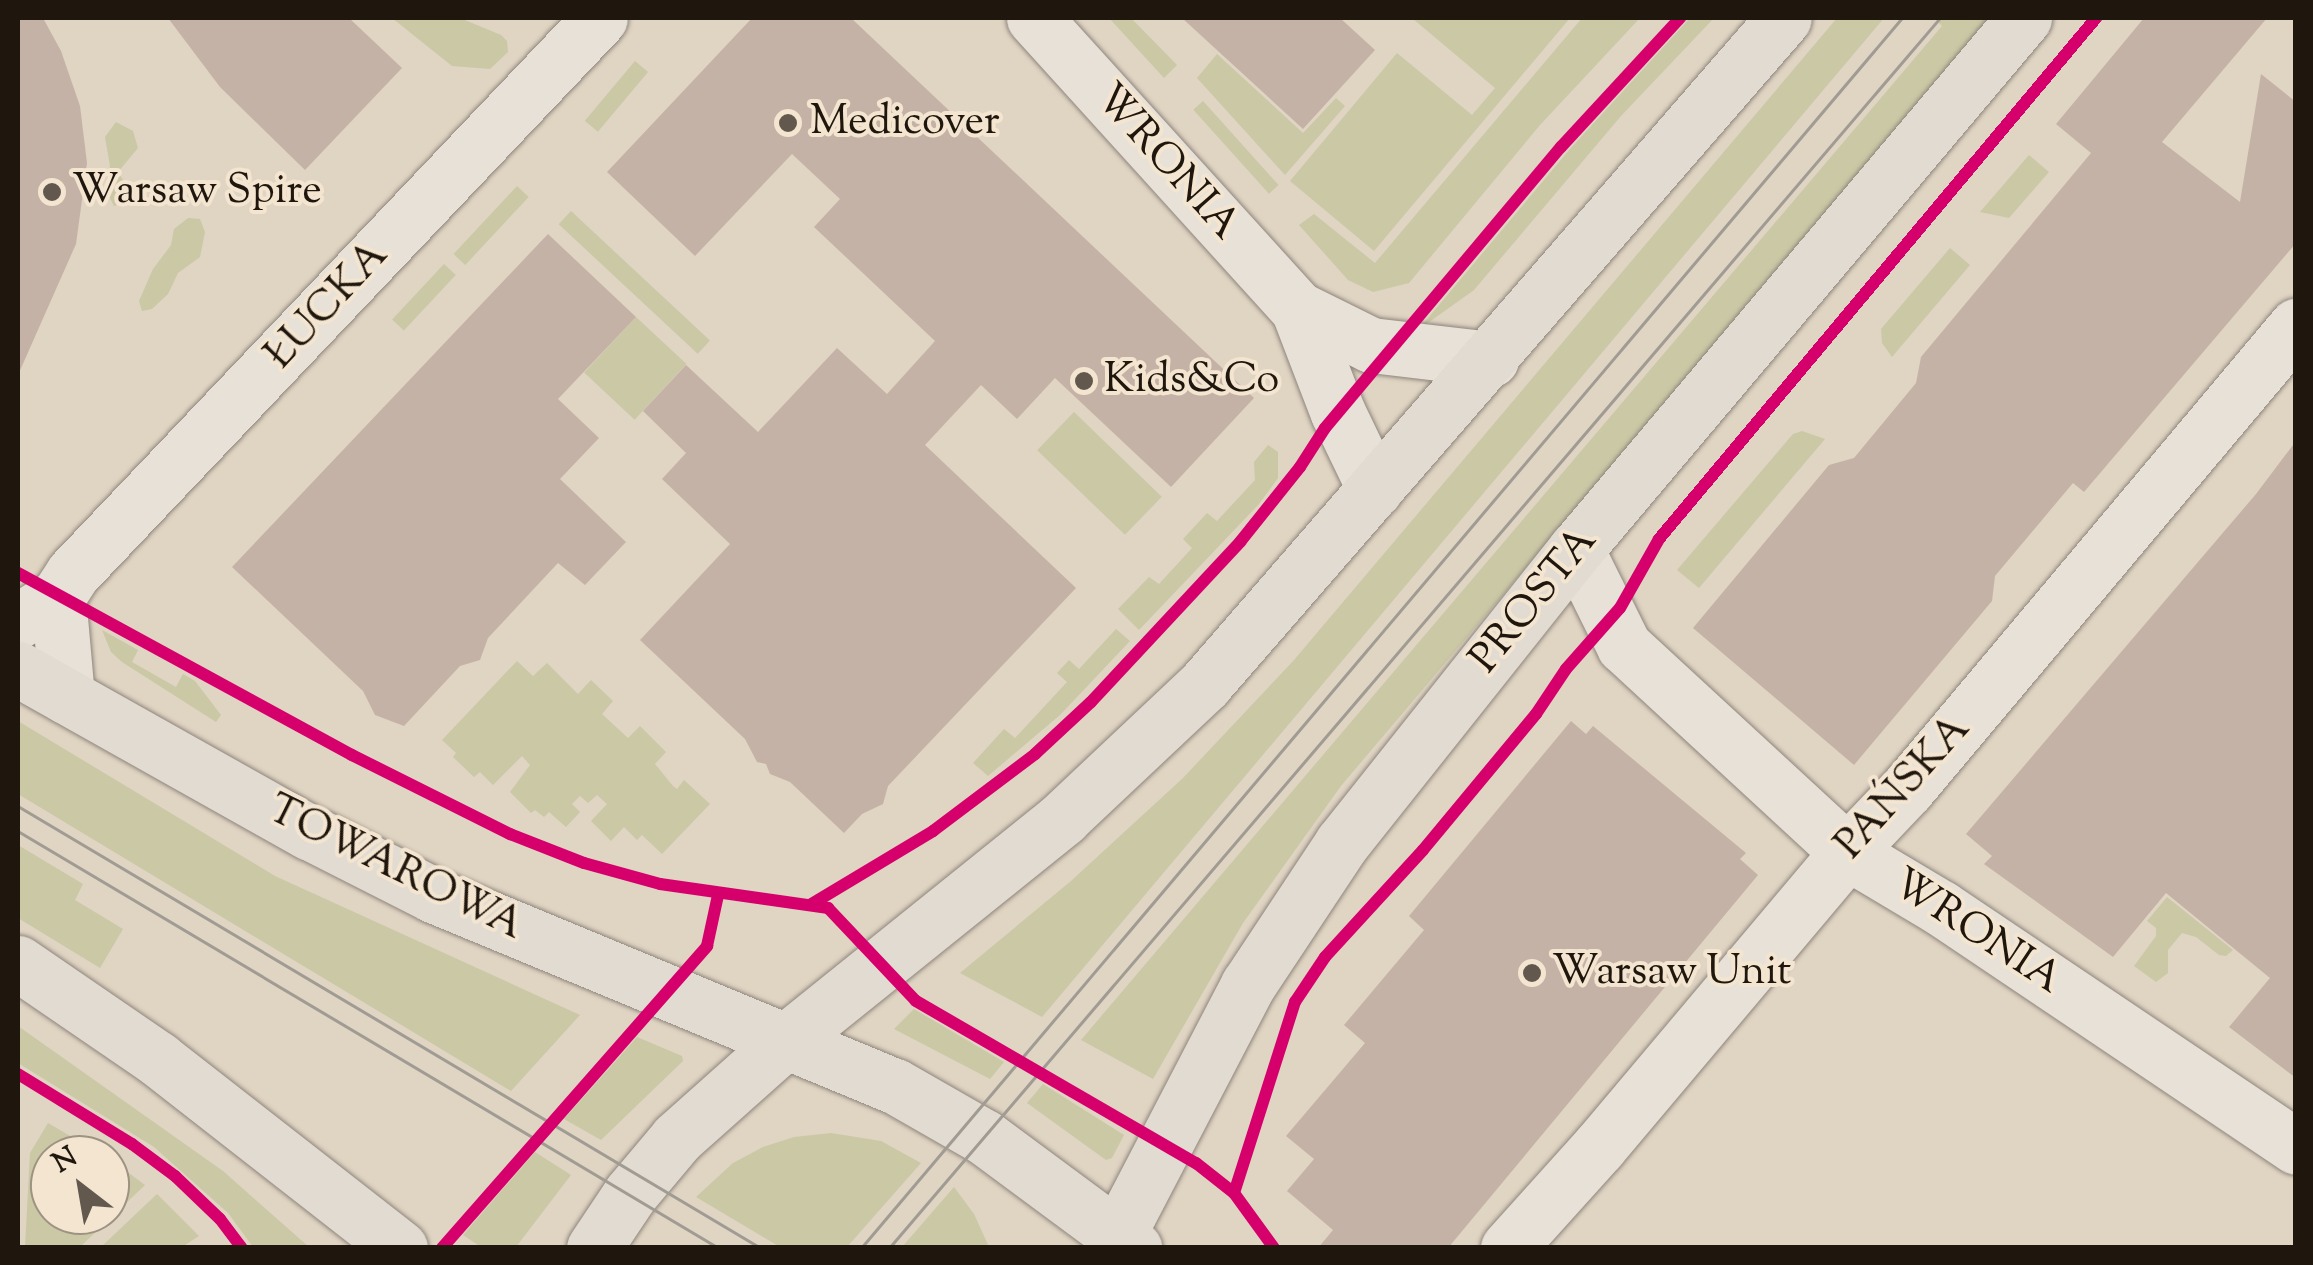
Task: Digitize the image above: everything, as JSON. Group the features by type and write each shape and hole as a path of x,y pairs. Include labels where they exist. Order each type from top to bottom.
{"main road":[{"path":"594,1248 630,1194 677,1138 786,1041 959,906 1170,720 1491,358 1784,18"},
{"name":"PROSTA","path":"1121,1243 1248,985 1302,899 1576,548 2024,18"},
{"name":"TOWAROWA","path":"18,669 433,896 895,1086 966,1126 1121,1243"},
{"path":"18,963 158,1059 400,1248"}],"street":[{"name":"ŁUCKA","path":"68,697 38,608 600,18"},
{"name":"WRONIA","path":"1034,18 1298,309 1338,413 1375,490"},
{"name":"WRONIA","path":"1298,309 1371,344 1491,358"},
{"name":"PAŃSKA","path":"1508,1248 1846,852 1907,789 2296,326"},
{"name":"WRONIA","path":"1576,548 1624,646 1846,852 1941,908 2296,1147"}],"shaded area":[{"path":"392,18 460,18 501,35 507,41 508,52 490,69 452,66"},
{"path":"1109,18 1131,18 1177,65 1164,78"},
{"path":"1412,18 1570,18 1374,251 1290,181 1397,53 1472,115 1495,88"},
{"path":"1582,18 1640,18 1540,125 1409,283 1373,292 1348,280 1299,225 1314,214 1375,263"},
{"path":"1690,18 1714,18 1621,116 1474,290 1418,330 1570,149"},
{"path":"1837,18 1884,18 1042,1017 960,973 1071,881 1183,778 1294,660"},
{"path":"1934,18 1991,18 1341,786 1243,923 1153,1079 1081,1040 1942,26"},
{"path":"1217,54 1303,133 1336,98 1345,106 1285,175 1197,78"},
{"path":"635,61 648,72 598,132 585,121"},
{"path":"1203,101 1279,185 1269,194 1193,110"},
{"path":"116,122 133,131 138,148 118,172 128,188 127,202 114,206 106,190 110,166 105,137"},
{"path":"2029,155 2049,172 2009,218 1980,212"},
{"path":"517,186 529,197 465,265 454,254"},
{"path":"571,211 710,341 698,354 559,224"},
{"path":"188,218 200,219 205,232 200,257 178,273 168,294 152,309 142,311 139,301 153,269 171,245 174,229"},
{"path":"1950,248 1970,265 1892,357 1882,343 1881,329"},
{"path":"444,264 456,275 404,330 392,320"},
{"path":"636,317 686,364 635,420 584,373"},
{"path":"1074,412 1162,497 1125,535 1037,450"},
{"path":"1802,431 1825,439 1699,588 1677,570 1793,434"},
{"path":"1268,445 1278,452 1278,478 1259,504 1139,630 1118,609 1149,577 1159,584 1192,548 1183,539 1207,513 1217,521 1255,480 1254,462"},
{"path":"1116,629 1130,641 1060,715 988,776 973,763 1004,729 1015,738 1067,682 1057,673 1069,660 1079,669"},
{"path":"102,630 138,650 132,662 176,687 183,674 195,681 221,715 216,722 122,662 111,652"},
{"path":"517,661 533,676 547,663 578,694 591,680 613,701 602,714 628,738 640,726 666,752 655,764 673,786 677,789 684,780 710,804 662,854 642,835 637,840 624,827 611,841 591,821 607,804 597,795 588,803 580,796 572,804 580,812 566,827 549,812 544,817 535,810 531,813 510,792 530,765 522,756 493,785 480,772 474,777 453,757 456,753 442,740"},
{"path":"18,721 275,876 580,1015 511,1091 18,794"},
{"path":"18,845 83,884 75,900 123,929 100,968 18,918"},
{"path":"2167,897 2233,950 2226,956 2219,955 2196,937 2182,933 2168,950 2168,973 2156,982 2134,966 2156,936 2156,928 2147,921"},
{"path":"914,1009 1004,1062 990,1079 894,1029"},
{"path":"18,1026 223,1171 309,1247 253,1247 228,1213 154,1147 18,1063"},
{"path":"637,1037 682,1056 683,1061 601,1140 564,1119"},
{"path":"1043,1084 1124,1135 1112,1158 1106,1160 1027,1103"},
{"path":"48,1123 69,1135 41,1135"},
{"path":"831,1133 881,1141 921,1163 847,1247 780,1247 696,1197 733,1163 763,1147 794,1137"},
{"path":"535,1152 571,1175 516,1247 481,1247 463,1235"},
{"path":"30,1153 30,1235 93,1235 80,1247 25,1247"},
{"path":"130,1174 145,1185 130,1199"},
{"path":"954,1187 974,1214 989,1247 902,1247"},
{"path":"157,1194 199,1236 182,1247 101,1247 114,1235 130,1235 130,1220"}],"building":[{"name":"Warsaw Spire","path":"18,18 43,18 61,51 80,106 87,163 76,244 18,375"},
{"path":"168,18 349,18 402,68 305,170 220,87"},
{"path":"752,18 851,18 1254,398 1171,487 1055,378 1017,419 981,385 925,445 1076,588 888,786 883,804 862,814 844,833 790,782 770,774 766,764 757,762 745,739 640,640 730,544 662,479 686,453 643,411 686,365 758,432 837,348 887,394 935,341 814,227 840,199 792,154 695,256 607,172"},
{"path":"1182,18 1340,18 1375,50 1303,129"},
{"path":"2144,18 2267,18 2162,142 2240,202 2261,74 2296,102 2296,243 2084,492 2073,483 1995,576 1992,601 1854,765 1693,628 1829,465 1854,458 1916,383 1921,357 2091,153 2056,124"},
{"path":"548,234 636,317 558,399 599,438 560,479 626,542 585,585 558,563 488,638 480,660 460,666 404,726 375,715 363,691 232,567"},
{"path":"2296,441 2296,1078 2229,1027 2270,978 2166,893 2113,957 1984,864 1992,856 1966,834 2256,494"},
{"name":"Warsaw Unit","path":"1571,721 1586,734 1593,726 1746,853 1740,859 1758,875 1448,1248 1318,1248 1333,1230 1287,1191 1314,1159 1286,1136 1365,1043 1344,1025 1424,930 1409,916"}],"tram line":[{"path":"861,1248 1902,18"},
{"path":"889,1248 1940,18"},
{"path":"18,806 761,1248"},
{"path":"18,831 719,1248"}],"cycle path":[{"path":"810,905 933,831 1035,754 1091,702 1240,542 1300,467 1325,428 1561,147 1680,18"},
{"path":"1234,1193 1295,1002 1325,957 1423,850 1536,714 1566,669 1620,608 1659,539 2096,18"},
{"path":"18,573 352,755 510,834 584,863 660,884 828,908 916,1001 1196,1163 1234,1193 1274,1248"},
{"path":"442,1248 707,946 718,895"},
{"path":"18,1074 132,1144 175,1176 220,1219 242,1248"}],"place":[{"name":"Medicover","path":"788,123"},
{"name":"Warsaw Spire","path":"52,192"},
{"name":"Kids&Co","path":"1084,381"},
{"name":"Warsaw Unit","path":"1532,973"}]}
